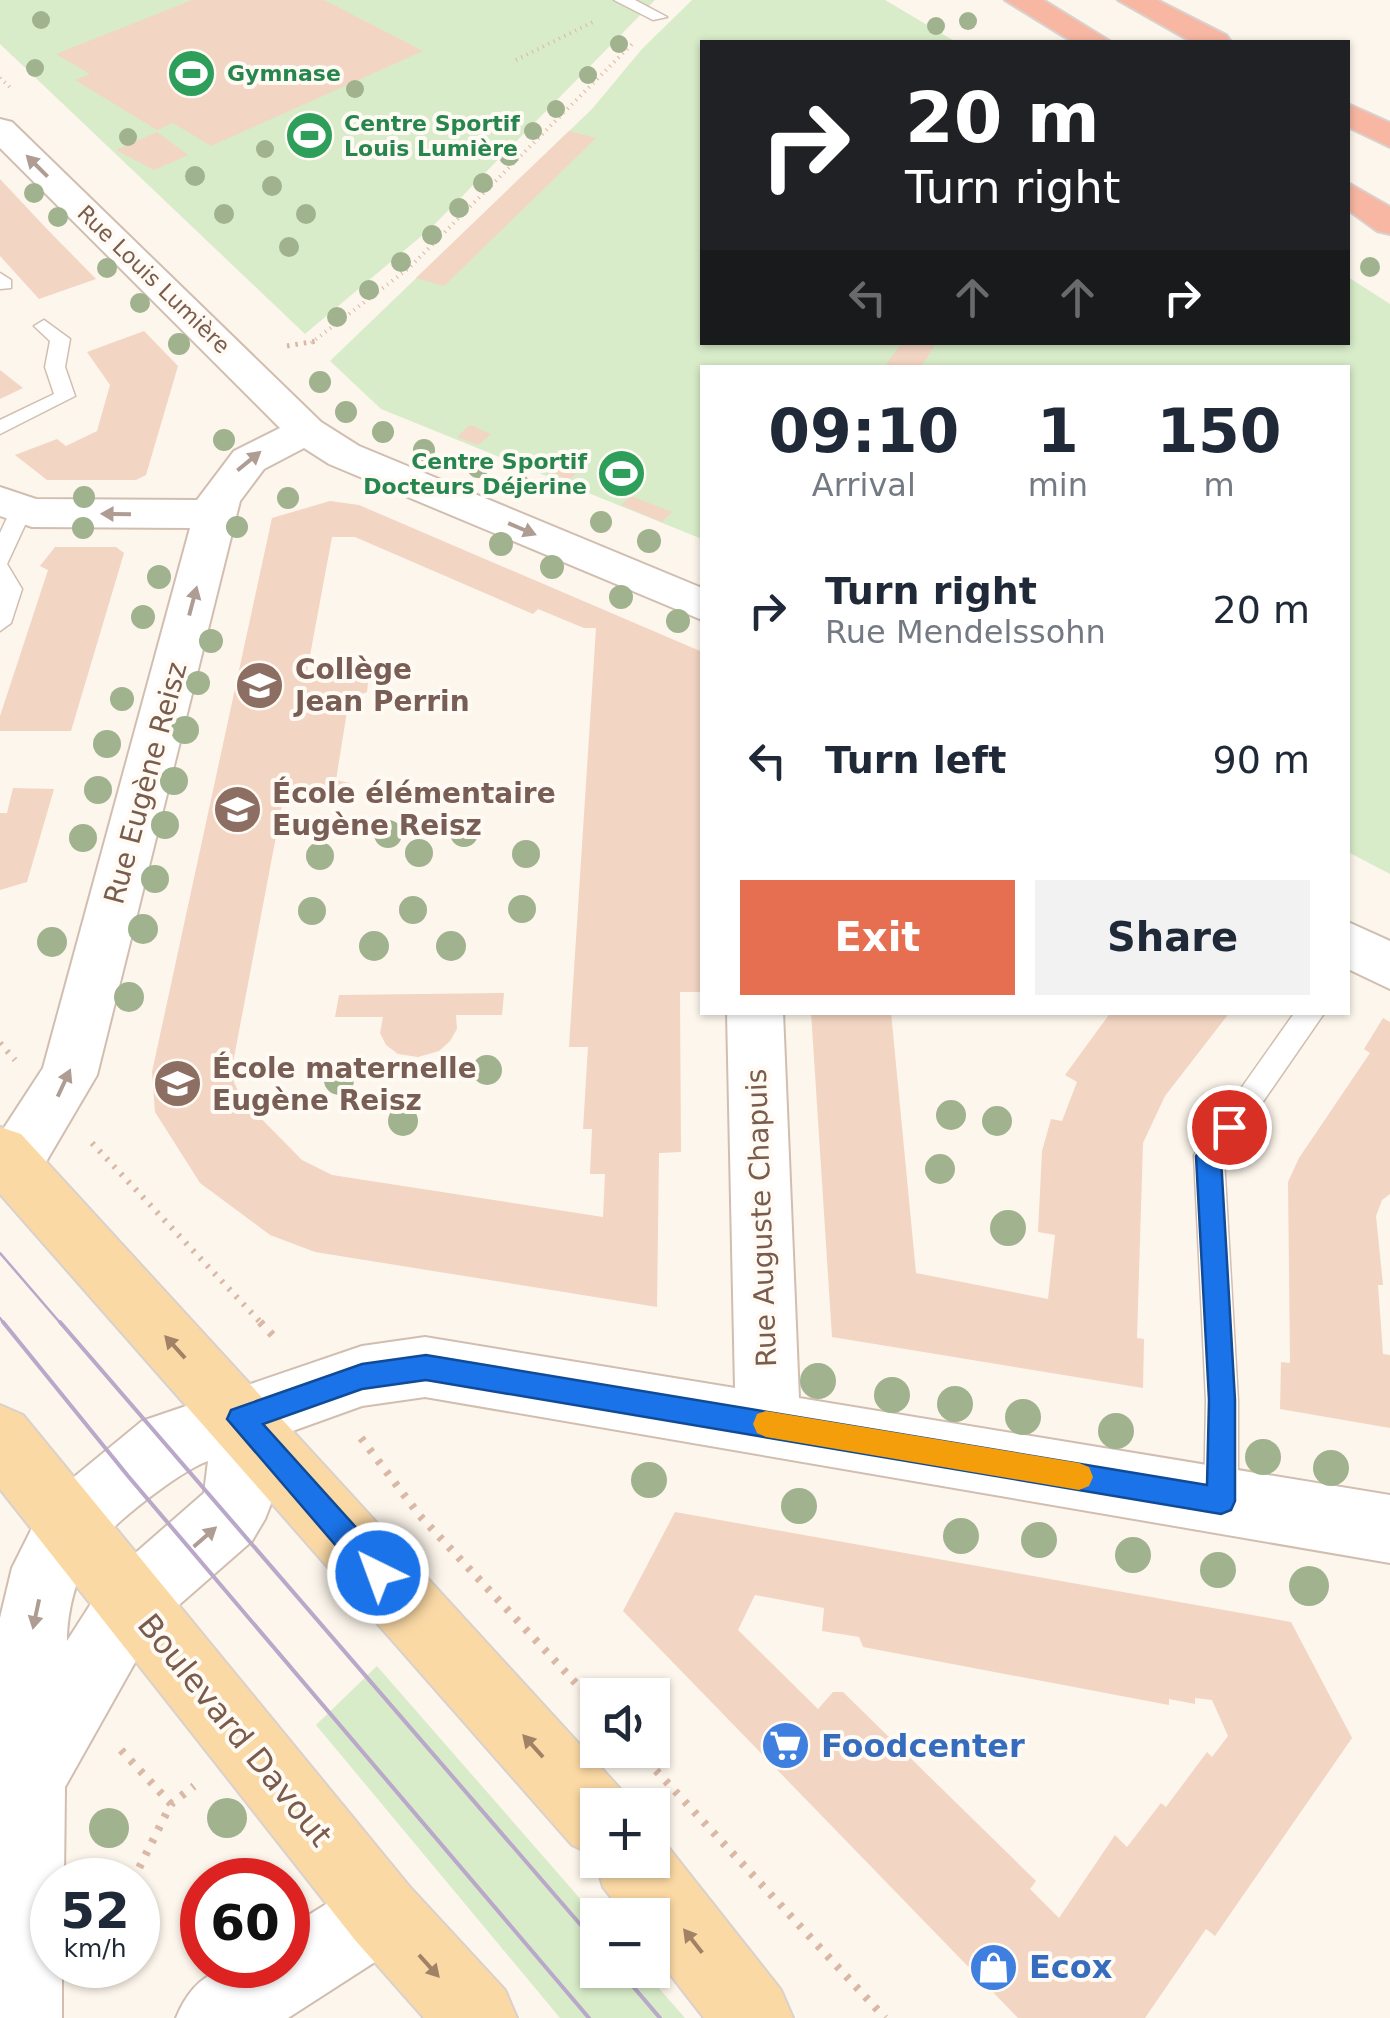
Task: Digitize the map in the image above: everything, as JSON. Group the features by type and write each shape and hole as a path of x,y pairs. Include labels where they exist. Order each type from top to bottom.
{"highway":[{"path":"1020,0 1091,40"},
{"path":"1133,0 1211,40"},
{"path":"1350,111 1390,128"},
{"path":"1350,111 1390,136"},
{"path":"1350,187 1390,210"},
{"path":"1350,195 1390,223"}],"main road":[{"path":"6,1159 580,1799"},
{"name":"Boulevard Davout","path":"0,1438 382,1913 476,2018"},
{"path":"644,1878 753,2018"}],"street":[{"name":"Rue Louis Lumière","path":"0,129 306,431 344,455 700,604"},
{"name":"Rue Eugène Reisz","path":"6,1159 69,1075 213,514 226,484 249,460 306,431"},
{"path":"10,506 213,514"},
{"name":"Rue Auguste Chapuis","path":"755,1015 768,1424"},
{"path":"22,2018 32,1632 46,1568 70,1524 165,1444 362,1376 426,1367 1390,1529"},
{"path":"25,1788 76,1690 132,1601 228,1517 241,1496 240,1419"},
{"path":"216,2018 382,1913"}],"lane":[{"path":"626,2 659,17"},
{"path":"0,428 65,396 54,367 60,339 44,326"},
{"path":"0,560 10,506"},
{"path":"0,570 12,588 0,623"},
{"path":"1221,1501 1222,1400 1208,1156 1309,1015"}],"path":[{"path":"516,60 626,2"},
{"path":"270,347 313,343 410,268 659,17"},
{"path":"84,1134 292,1355"},
{"path":"370,1448 420,1516 580,1689"},
{"path":"118,1747 171,1804"},
{"path":"654,1768 886,2018"},
{"path":"144,1858 171,1804 207,1775"}],"green space":[{"name":"Centre Sportif Louis Lumière","path":"0,0 655,0 431,228 305,334 0,44"},
{"name":"Centre Sportif Docteurs Déjerine","path":"692,0 885,0 953,40 700,40 700,345 1350,345 1350,278 1390,304 1390,874 1350,853 1350,365 700,365 700,538 381,409 330,361 592,109 642,49"},
{"path":"377,1666 580,1899 580,1988 659,1988 685,2018 560,2018 316,1725"}],"building":[{"path":"192,0 324,0 423,51 211,146 173,123 157,130 75,80 90,74 56,54"},
{"path":"569,131 596,138 444,286 416,278"},
{"path":"157,132 188,155 154,170 116,150"},
{"path":"0,179 96,279 39,299 0,256"},
{"path":"144,331 178,366 146,475 136,480 47,480 15,455 57,439 66,446 97,431 110,385 87,352"},
{"path":"900,345 935,345 922,365 886,365"},
{"path":"0,370 23,388 0,399"},
{"path":"470,425 491,434 478,445 457,437"},
{"path":"550,458 580,470 569,480 540,468"},
{"path":"631,496 672,512 662,522 621,505"},
{"path":"330,501 359,505 700,651 700,992 680,992 681,1152 659,1153 657,1307 315,1252 270,1235 200,1183 155,1112 152,1072 272,518","holes":["332,537 355,537 533,614 538,609 584,628 596,628 569,1047 588,1047 583,1129 592,1129 590,1174 605,1174 603,1217 332,1175 302,1160 241,1098 232,1068 282,805 340,804 354,792 350,783 336,780 349,699 367,692 368,683 359,677 306,677"]},
{"path":"55,547 116,547 124,553 71,731 0,731 0,716 48,570 40,566"},
{"path":"13,788 54,789 27,882 0,890 0,813 7,813"},
{"path":"504,993 502,1015 456,1015 457,1029 450,1041 439,1051 418,1057 398,1054 386,1045 380,1033 383,1017 335,1017 339,995"},
{"path":"811,1015 891,1015 916,1273 1048,1299 1055,1235 1038,1232 1042,1151 1051,1119 1062,1121 1077,1082 1065,1075 1109,1015 1228,1015 1165,1096 1143,1143 1137,1338 1144,1339 1143,1388 832,1337"},
{"path":"1383,1018 1390,1022 1390,1194 1382,1200 1376,1216 1383,1285 1378,1285 1383,1354 1390,1355 1390,1428 1280,1409 1281,1362 1290,1363 1288,1182 1299,1158 1370,1053 1364,1049"},
{"path":"675,1512 1291,1622 1352,1738 1215,1936 1206,1929 1145,2018 1018,2018 623,1611","holes":["755,1595 824,1608 822,1631 859,1637 863,1647 1169,1705 1169,1699 1195,1704 1195,1698 1212,1700 1228,1736 1212,1757 1207,1752 1166,1807 1161,1803 1127,1847 1115,1835 1059,1918 1030,1889 1036,1881 843,1692 833,1692 818,1709 738,1630"]}],"tram line":[{"path":"0,1253 62,1325"},
{"path":"0,1318 5,1325"},
{"path":"3,1322 128,1476 589,2018"},
{"path":"60,1322 580,1924"},
{"path":"634,1988 660,2018"}],"slow traffic":[{"path":"766,1424 1079,1477"}],"place":[{"name":"Gymnase","path":"192,73"},
{"name":"Centre Sportif Louis Lumière","path":"309,136"},
{"name":"Centre Sportif Docteurs Déjerine","path":"622,474"},
{"name":"Collège Jean Perrin","path":"260,685"},
{"name":"École élémentaire Eugène Reisz","path":"237,809"},
{"name":"École maternelle Eugène Reisz","path":"177,1084"},
{"name":"Foodcenter","path":"786,1746"},
{"name":"Ecox","path":"994,1967"}],"route":[{"path":"378,1573 240,1419 362,1376 426,1367 1221,1501 1222,1400 1208,1156 1229,1127"}]}
